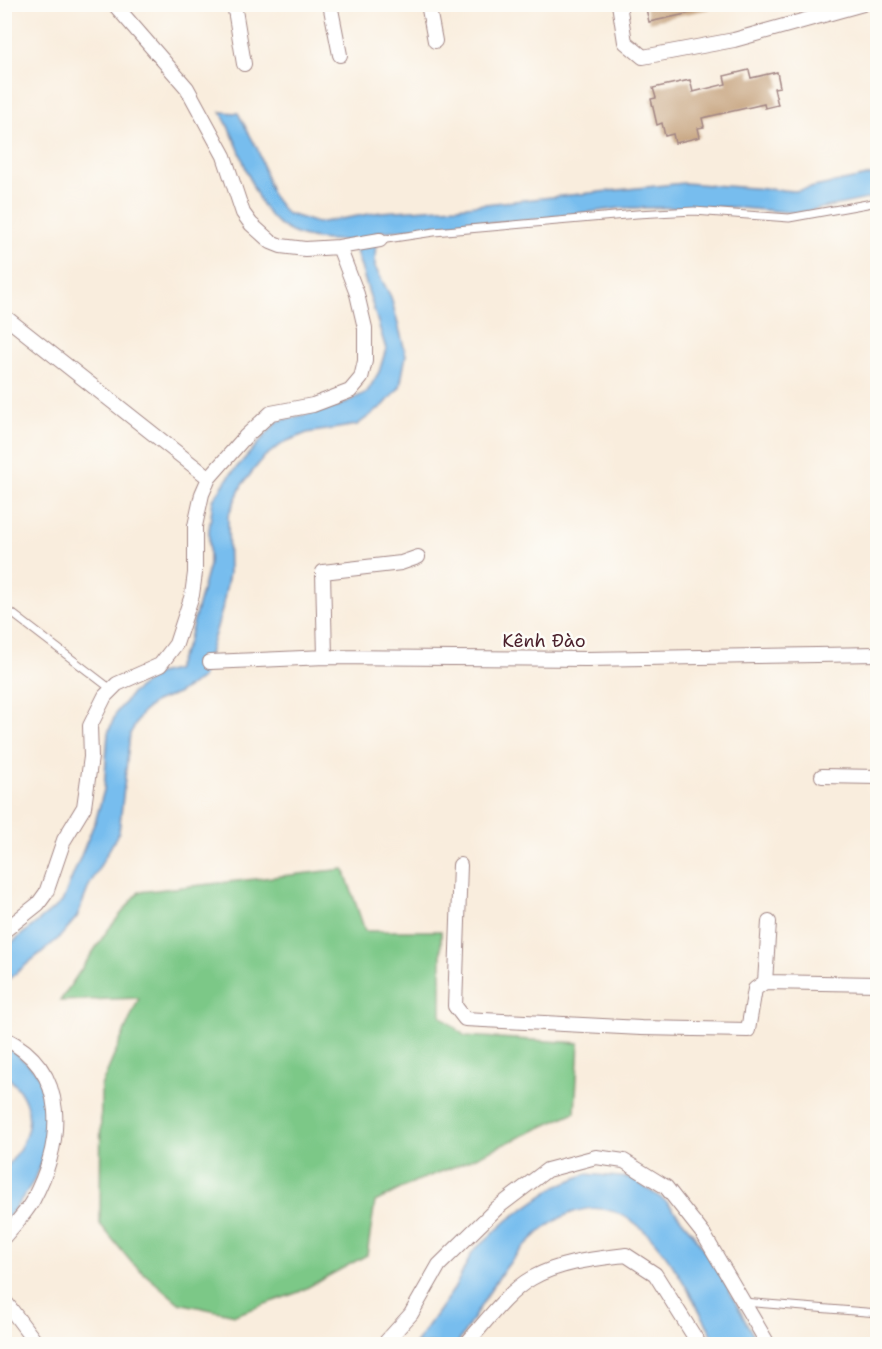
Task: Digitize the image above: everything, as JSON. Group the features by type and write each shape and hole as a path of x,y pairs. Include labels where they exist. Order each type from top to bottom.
{"street":[{"path":"114,4 187,88 224,156 243,213 250,224 271,242 281,246 305,249 344,247 380,240"},
{"path":"234,4 244,64"},
{"path":"330,4 339,55"},
{"path":"428,4 435,41"},
{"path":"619,4 624,42 643,57 734,40 863,4"},
{"path":"4,931 38,904 51,882 64,840 84,807 91,758 90,726 94,716 111,689 130,677 160,665 176,644 192,595 195,573 195,526 202,494 209,478 244,437 271,413 313,405 350,391 358,385 365,361 365,328 344,247"},
{"path":"4,316 209,478"},
{"path":"325,657 323,572 401,563 418,557"},
{"name":"Kênh Đào","path":"210,662 325,657 587,659 878,654"},
{"path":"822,776 878,777"},
{"path":"460,865 455,1006 465,1019 641,1028 748,1030 755,989 765,982 878,984"},
{"path":"765,982 769,922"},
{"path":"4,1038 28,1054 43,1073 54,1095 57,1117 47,1167 34,1199 4,1237"},
{"path":"384,1344 411,1314 439,1265 497,1208 547,1170 596,1157 624,1161 666,1187 704,1235 768,1344"},
{"path":"466,1344 492,1314 530,1279 572,1262 626,1255 655,1274 699,1344"},
{"path":"4,1300 36,1344"}],"lane":[{"path":"380,240 434,232 637,214 694,211 789,218 878,202"},
{"path":"4,607 111,689"},
{"path":"743,1302 878,1313"}],"green space":[{"path":"344,869 365,931 441,931 441,1016 465,1036 579,1043 575,1112 456,1166 414,1182 375,1202 367,1255 299,1292 235,1315 179,1303 132,1263 100,1224 101,1086 139,998 60,1001 107,931 139,892"}],"water":[{"path":"221,112 238,113 258,150 272,195 286,213 317,223 381,212 457,207 684,183 795,191 877,174 877,197 798,213 730,207 621,208 531,220 376,232 375,267 391,297 406,355 400,387 384,405 357,425 307,433 285,442 264,457 242,485 228,516 229,573 222,610 202,678 177,694 155,702 142,713 130,734 119,832 89,886 77,917 59,938 5,982 5,948 62,902 96,819 104,790 108,733 116,713 132,693 158,674 175,670 188,642 209,565 209,530 213,500 230,475 278,421 337,407 367,392 379,372 386,349 353,241 308,238 288,231 277,223 260,202"},
{"path":"5,1047 32,1067 41,1078 51,1103 51,1117 45,1150 37,1174 5,1222 5,1169 22,1144 29,1121 28,1109 23,1098 5,1074"},
{"path":"586,1174 631,1178 667,1202 692,1232 720,1274 758,1344 717,1344 700,1311 661,1249 638,1226 613,1211 585,1209 553,1222 518,1253 494,1285 457,1344 415,1344 454,1289 473,1251 509,1219 555,1187"}],"building":[{"path":"645,4 709,4 709,9 649,22"},
{"path":"749,70 751,78 777,72 780,87 774,88 778,105 765,108 764,104 702,118 704,127 698,128 700,137 675,143 673,134 665,136 662,123 657,125 651,99 656,98 653,88 690,80 693,92 726,84 724,76"}]}
